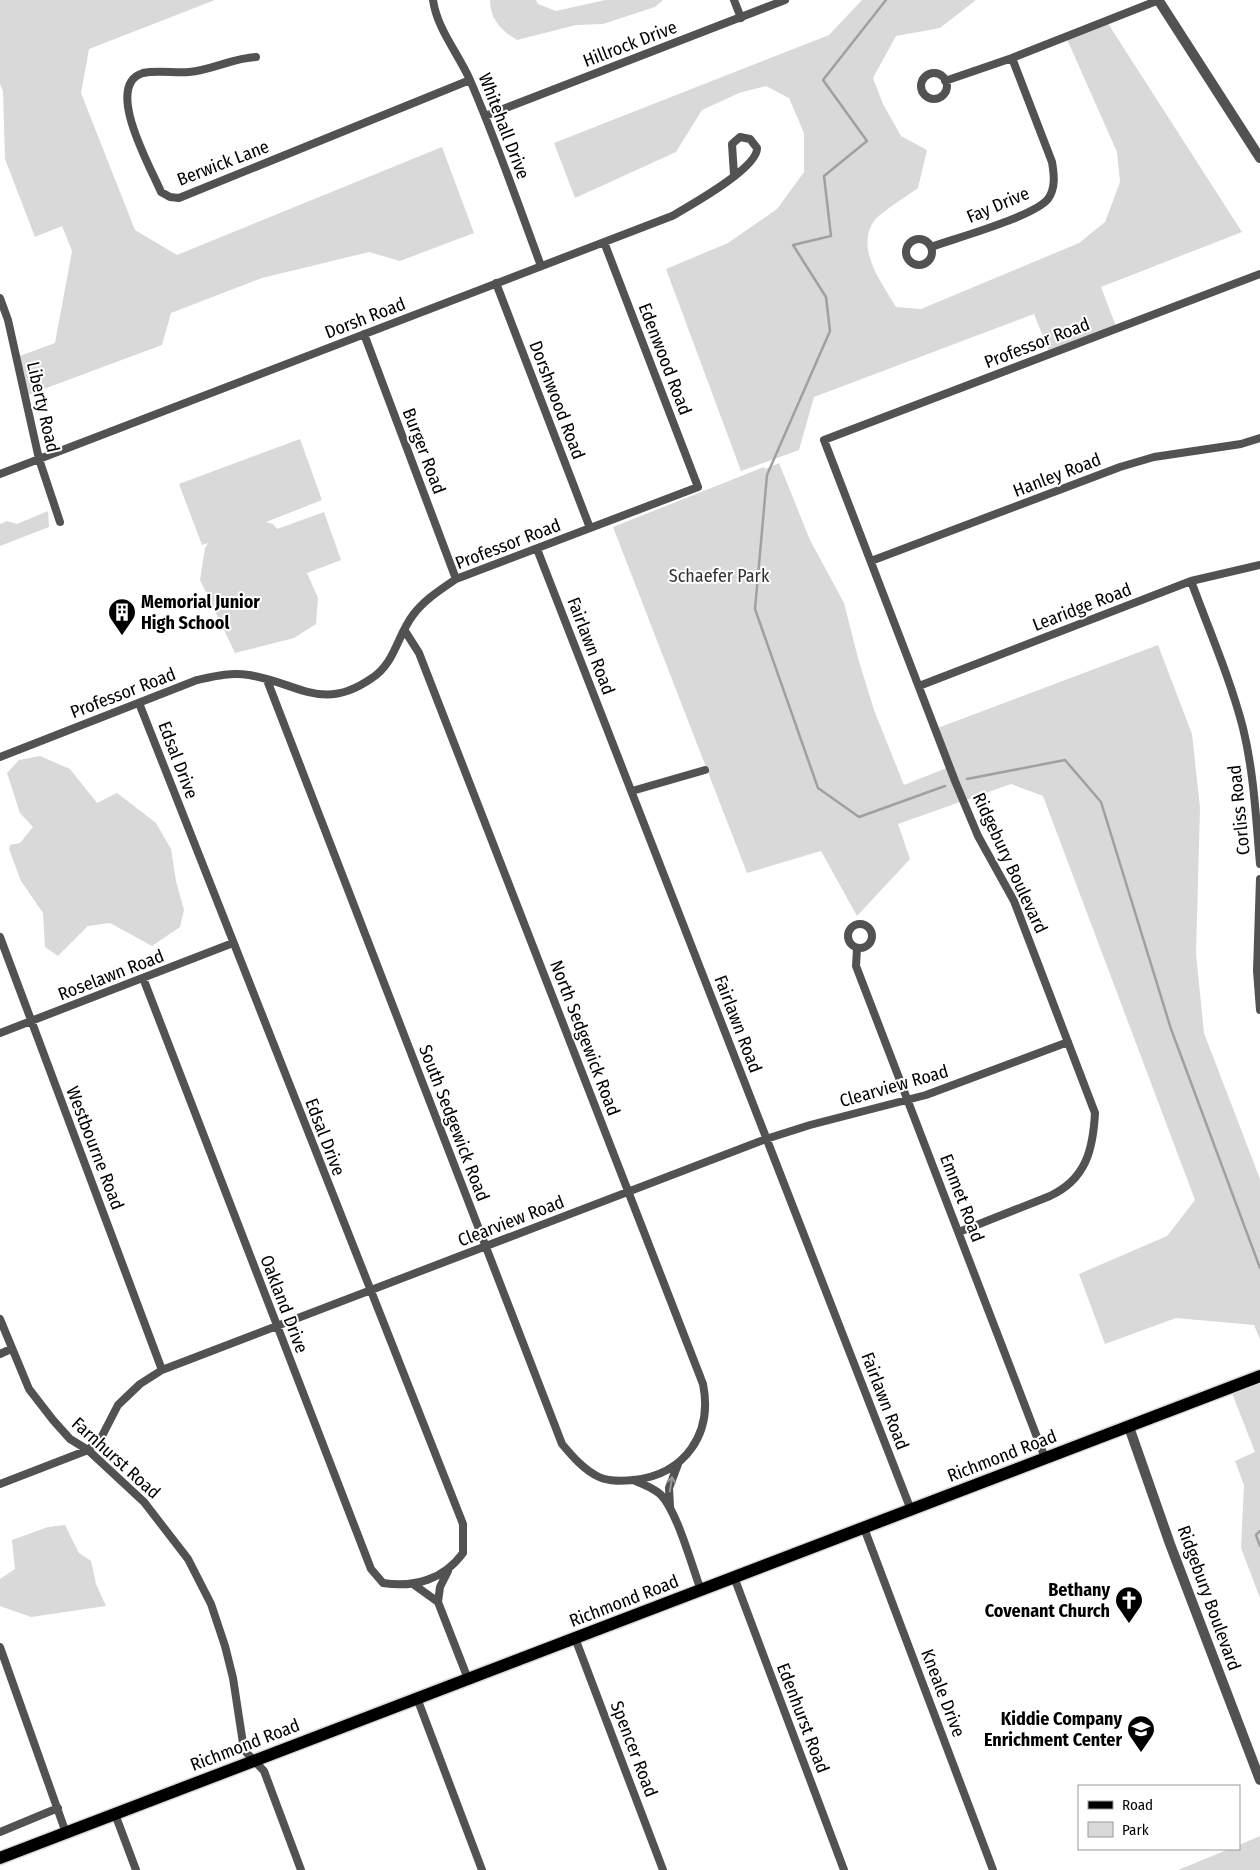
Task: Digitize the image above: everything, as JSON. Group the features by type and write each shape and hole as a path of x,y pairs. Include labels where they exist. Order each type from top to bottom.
{"main road":[{"name":"Richmond Road","path":"0,1858 1260,1376"}],"street":[{"name":"Whitehall Drive","path":"433,0 446,37 470,80 485,116 540,266"},
{"path":"734,0 741,18"},
{"name":"Hillrock Drive","path":"485,116 785,0"},
{"path":"945,81 1012,58 1159,1 1258,152"},
{"name":"Berwick Lane","path":"256,57 232,60 192,72 144,73 132,79 126,92 127,110 161,192 170,197 179,198 470,80"},
{"name":"Fay Drive","path":"931,247 1028,213 1048,199 1055,179 1052,162 1012,58"},
{"name":"Dorsh Road","path":"0,474 672,216 704,197 734,175 757,154 754,142 750,139 740,137 732,144 734,175"},
{"name":"Edenwood Road","path":"604,242 698,487"},
{"name":"Professor Road","path":"824,440 1260,274"},
{"name":"Dorshwood Road","path":"496,283 590,528"},
{"name":"Liberty Road","path":"0,298 8,320 39,459 60,522"},
{"name":"Burger Road","path":"364,334 456,579"},
{"name":"Hanley Road","path":"871,561 1120,467 1154,457 1241,444 1260,438"},
{"name":"Ridgebury Boulevard","path":"824,440 968,814 1014,901 1095,1113 1093,1143 1086,1162 1072,1181 1061,1191 959,1232"},
{"name":"Professor Road","path":"0,757 197,680 224,674 250,675 302,692 330,696 352,690 374,677 395,652 411,617 424,602 456,579 698,487"},
{"name":"Fairlawn Road","path":"538,549 911,1510"},
{"name":"Learidge Road","path":"919,686 1191,581 1260,565"},
{"name":"Corliss Road","path":"1191,581 1230,686 1243,728 1251,767 1260,864"},
{"name":"North Sedgewick Road","path":"405,631 419,653 703,1384 706,1397 705,1416 699,1437 682,1460"},
{"name":"South Sedgewick Road","path":"267,680 562,1444 577,1461 600,1477 619,1481 658,1474 682,1460"},
{"name":"Edsal Drive","path":"139,703 463,1524 463,1552 448,1569 439,1575"},
{"path":"632,791 705,770"},
{"name":"Corliss Road","path":"1260,879 1257,971 1260,1010"},
{"name":"Westbourne Road","path":"0,937 162,1370"},
{"name":"Roselawn Road","path":"0,1033 233,943"},
{"name":"Emmet Road","path":"857,948 856,966 1045,1458"},
{"name":"Oakland Drive","path":"143,978 276,1327 371,1569 383,1583 413,1584 439,1575"},
{"name":"Clearview Road","path":"0,1484 88,1450 102,1436 118,1405 140,1384 162,1370 766,1139 810,1125 926,1095 1068,1042"},
{"name":"Farnhurst Road","path":"0,1319 28,1389 70,1439 88,1450 144,1502 188,1559 211,1604 225,1646 233,1678 244,1750 264,1772 301,1870"},
{"path":"0,1354 11,1349"},
{"name":"Ridgebury Boulevard","path":"1128,1427 1170,1544 1260,1780"},
{"path":"670,1508 672,1477 682,1460"},
{"path":"631,1480 649,1486 660,1493 670,1508 701,1590"},
{"name":"Kneale Drive","path":"864,1528 994,1870"},
{"path":"448,1569 440,1587 438,1602 468,1679"},
{"name":"Edenhurst Road","path":"734,1577 844,1870"},
{"path":"413,1584 438,1602"},
{"name":"Spencer Road","path":"575,1638 664,1870"},
{"path":"0,1647 66,1832"},
{"path":"417,1698 482,1870"},
{"path":"0,1832 58,1808"},
{"path":"115,1814 136,1870"}],"green space":[{"path":"0,0 215,0 89,49 81,93 135,230 177,255 442,147 474,233 400,261 369,252 262,278 171,313 162,345 25,396 17,357 55,343 72,251 62,226 35,237 5,159 3,91 0,84"},
{"path":"490,0 536,0 538,4 556,11 605,0 663,0 655,7 603,24 576,25 517,40 506,33 498,24 492,13"},
{"path":"862,0 976,0 940,28 896,36 873,78 883,104 901,136 927,150 918,188 877,218 869,232 867,243 873,266 896,307 921,309 1079,243 1105,222 1120,182 1117,152 1066,37 1107,22 1242,232 1101,287 1117,329 1050,354 1034,314 814,397 799,450 741,471 666,269 728,243 777,209 804,172 804,133 789,98 766,86 739,93 702,110 676,152 575,198 554,143 829,35"},
{"path":"300,439 322,500 266,522 273,524 277,529 324,512 341,560 307,573 318,598 316,624 294,638 235,653 200,580 205,548 208,543 202,545 179,484"},
{"name":"Schaefer Park","path":"779,463 810,540 844,603 874,710 904,785 949,767 935,729 1158,645 1192,734 1200,808 1196,954 1204,1033 1260,1179 1260,1339 1254,1325 1176,1318 1105,1344 1079,1274 1167,1236 1195,1200 1043,796 1011,784 898,824 910,859 857,916 821,851 747,873 613,527 764,467 765,469"},
{"path":"48,511 49,527 0,546 0,524 7,521 17,524"},
{"path":"40,756 70,769 97,803 117,793 156,823 171,849 176,881 184,910 180,927 152,946 110,923 88,926 58,956 45,947 43,913 21,881 9,849 10,845 20,843 33,827 20,813 7,773 19,760"},
{"path":"1260,1376 1260,1598 1241,1548 1244,1485 1235,1461 1255,1452 1230,1388"},
{"path":"65,1525 79,1553 91,1561 96,1584 106,1606 31,1617 0,1606 0,1579 15,1569 12,1540 48,1527"},
{"path":"1260,1836 1260,1870 1178,1870 1227,1850 1240,1850 1240,1845"}],"waterway":[{"path":"886,0 823,80 867,141 824,176 831,236 793,245 826,297 830,331 767,475 755,609 818,788 859,817 945,786"},
{"path":"967,779 1065,760 1101,802 1171,1029 1260,1268"},
{"path":"1260,1531 1256,1535 1260,1546"}],"place":[{"name":"Memorial Junior High School","path":"122,636"},
{"name":"Bethany Covenant Church","path":"1129,1624"},
{"name":"Kiddie Company Enrichment Center","path":"1141,1753"}]}
